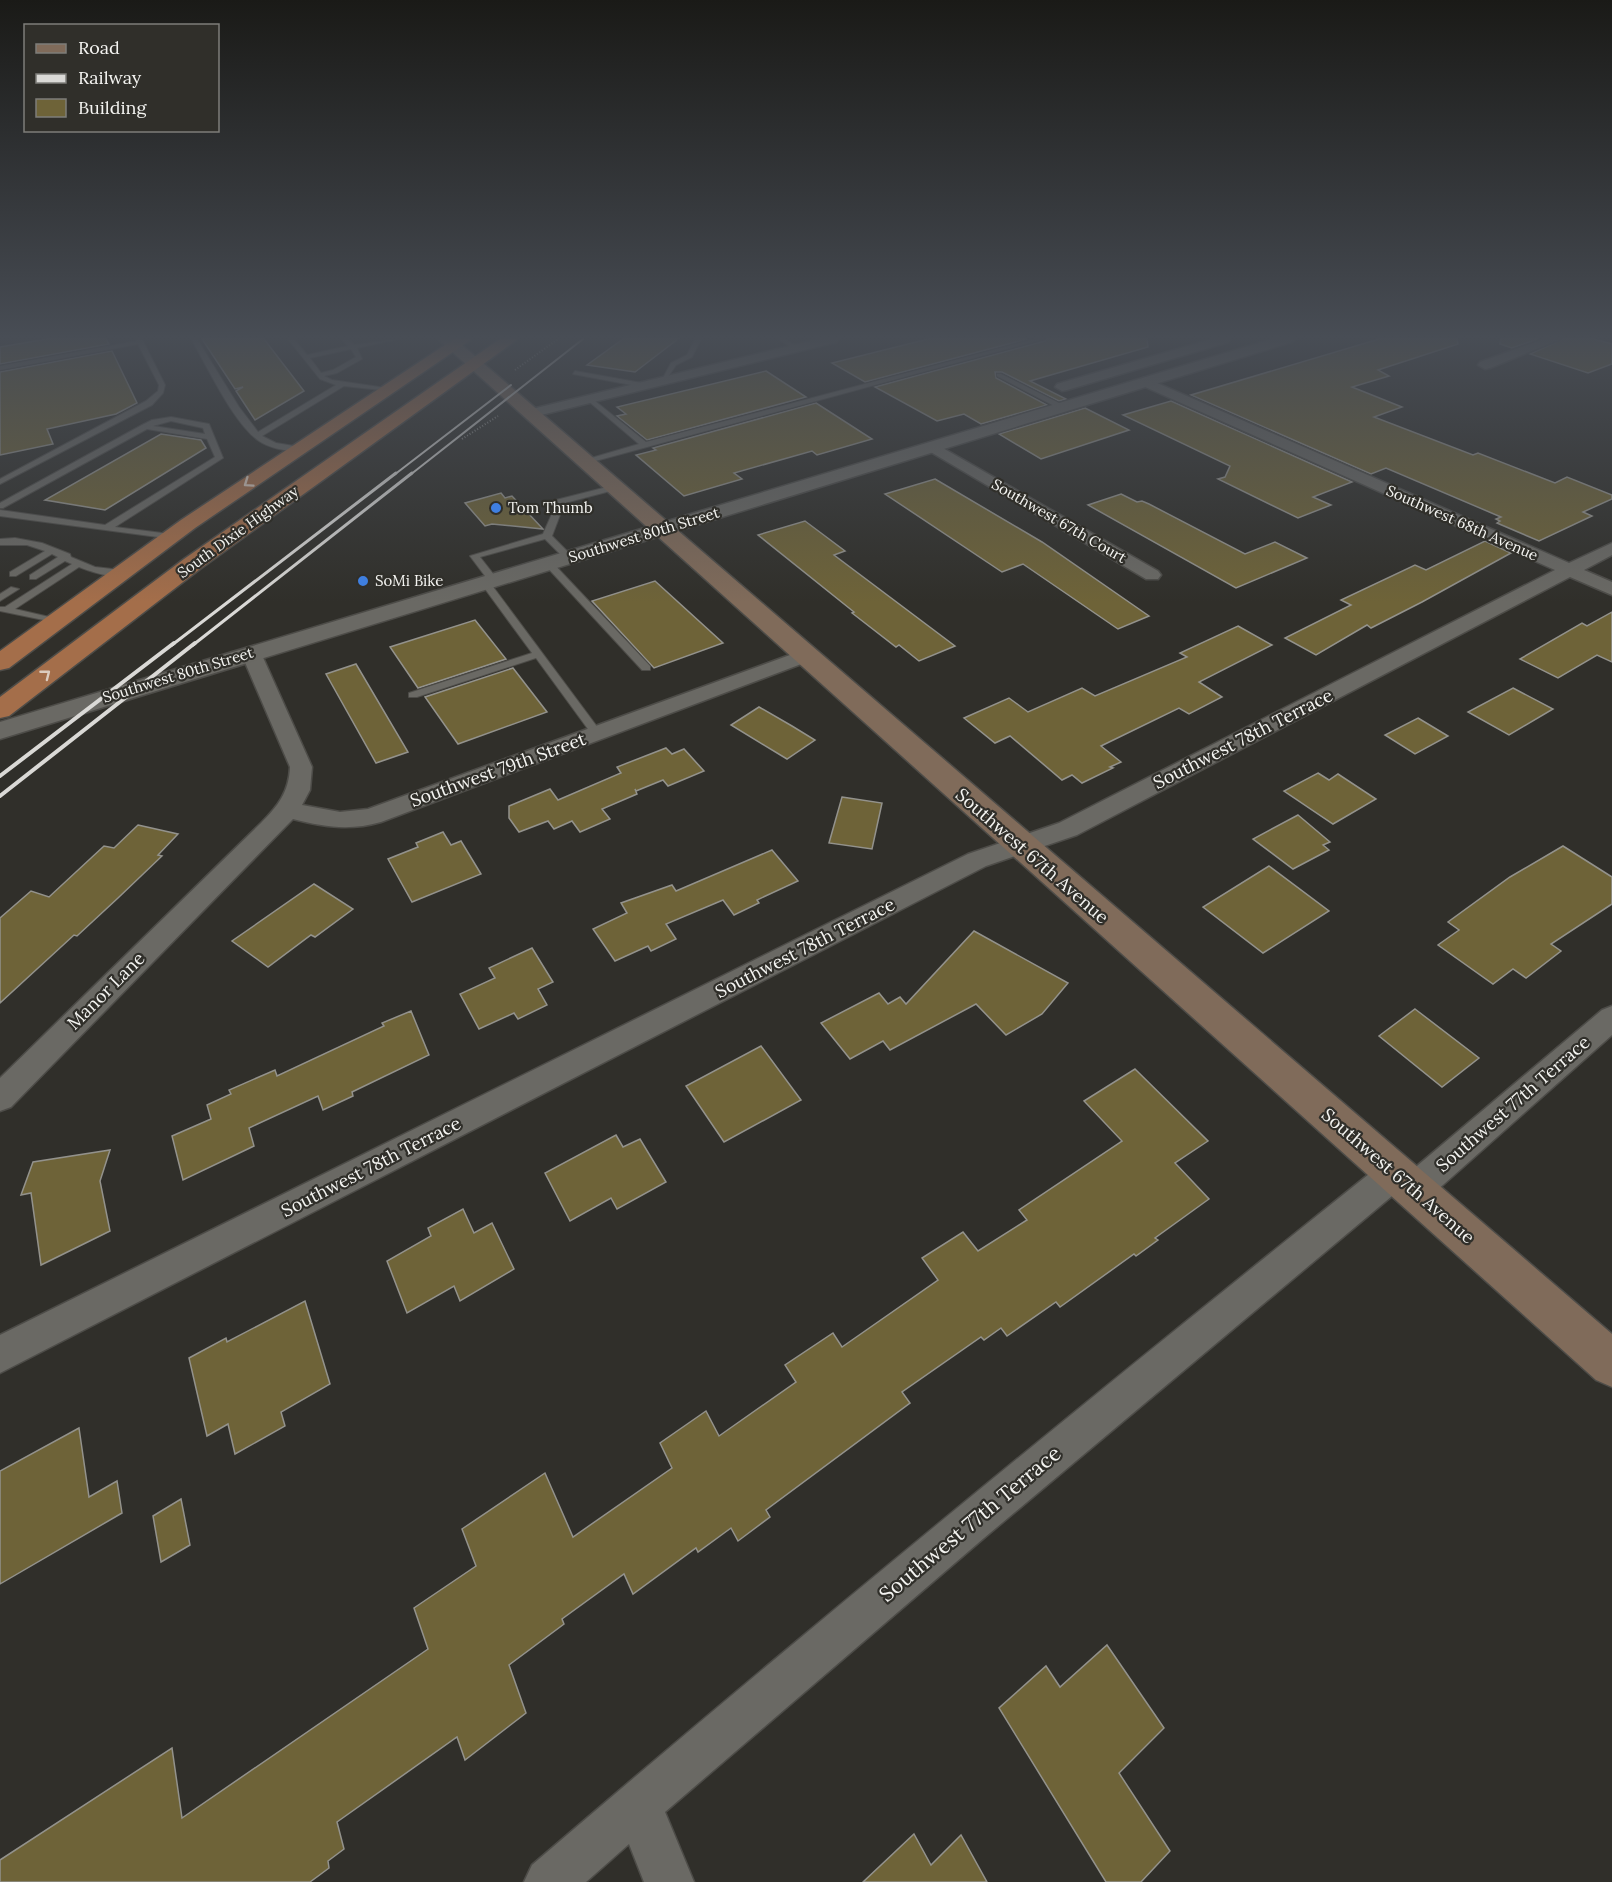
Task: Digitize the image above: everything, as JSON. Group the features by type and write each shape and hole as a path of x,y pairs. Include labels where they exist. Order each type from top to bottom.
{"highway":[{"name":"South Dixie Highway","path":"0,663 170,537 331,427"},
{"name":"South Dixie Highway","path":"0,710 192,564 385,427"}],"main road":[{"name":"Southwest 67th Avenue","path":"547,427 1020,846 1612,1364"}],"street":[{"name":"Southwest 80th Street","path":"0,731 251,653 1003,427"},
{"name":"Southwest 68th Avenue","path":"1247,427 1612,589"},
{"name":"Southwest 67th Court","path":"934,448 1152,575"},
{"name":"Southwest 78th Terrace","path":"0,1355 977,860 1068,829 1612,548"},
{"path":"251,653 301,767 299,787 287,809"},
{"name":"Southwest 79th Street","path":"287,809 335,821 361,820 805,656"},
{"name":"Manor Lane","path":"0,1098 287,809"},
{"name":"Southwest 77th Terrace","path":"549,1882 638,1804 1130,1390 1405,1181 1612,1018"},
{"path":"638,1804 669,1882"}],"lane":[{"path":"0,482 104,427"},
{"path":"0,506 145,427"},
{"path":"161,427 210,434"},
{"path":"107,528 219,458 206,427"},
{"path":"250,427 257,436 267,442 297,449"},
{"path":"257,436 272,427"},
{"path":"622,427 644,445"},
{"path":"585,461 712,427"},
{"path":"615,487 555,503 559,507 547,536 558,560 646,668"},
{"path":"0,513 170,537"},
{"path":"547,536 474,556 538,654 597,734"},
{"path":"0,542 13,540 47,546 92,568 121,573"},
{"path":"13,573 53,550"},
{"path":"33,577 67,556"},
{"path":"3,609 80,563"},
{"path":"0,598 14,589"},
{"path":"3,609 55,621"},
{"path":"413,695 538,654"}],"path":[{"path":"462,439 481,427"}],"building":[{"path":"0,427 57,427 47,429 53,444 0,455"},
{"path":"631,427 696,427 647,440"},
{"path":"730,427 853,427 872,439 817,455 812,451 734,473 742,479 684,496 636,455 656,450 653,448"},
{"path":"1023,427 1123,427 1129,430 1041,459 999,434"},
{"path":"1148,427 1229,427 1352,482 1313,497 1331,505 1298,518 1218,479 1225,477 1230,466"},
{"path":"1264,427 1400,427 1473,455 1478,453 1555,483 1567,477 1612,495 1612,499 1583,512 1592,516 1539,541 1497,523 1500,521 1496,519 1501,517 1386,468 1371,474"},
{"path":"161,434 201,440 206,448 105,510 45,500"},
{"path":"935,479 1042,542 1149,616 1118,629 1023,564 1002,572 885,494"},
{"name":"Tom Thumb","path":"501,493 505,498 512,496 543,529 492,524 485,526 465,503"},
{"path":"1121,494 1137,502 1142,501 1149,504 1245,554 1275,542 1307,558 1236,588 1088,505"},
{"path":"805,521 845,551 834,555 955,646 919,661 899,645 896,647 852,613 854,612 758,535"},
{"path":"1485,541 1511,553 1371,628 1367,625 1316,655 1285,638 1351,605 1341,600 1415,565 1426,570"},
{"path":"655,581 723,643 654,668 592,601"},
{"path":"1612,612 1612,662 1597,655 1558,678 1520,659 1582,623 1587,626"},
{"path":"475,620 506,659 418,688 390,647"},
{"path":"1238,626 1272,645 1199,682 1222,697 1189,714 1179,708 1101,746 1121,762 1082,783 1072,775 1062,780 1010,736 995,743 964,718 1009,698 1028,712 1082,688 1095,696 1187,657 1180,653"},
{"path":"356,664 408,752 376,763 326,674"},
{"path":"513,668 547,712 458,744 425,697"},
{"path":"1513,688 1553,709 1509,735 1468,712"},
{"path":"759,707 815,740 787,759 731,725"},
{"path":"1418,718 1448,736 1415,754 1385,735"},
{"path":"666,748 672,754 684,749 704,771 668,786 663,780 636,791 635,789 637,794 602,809 610,819 580,832 572,821 554,829 548,821 519,832 509,818 509,806 550,789 558,800 621,773 617,767"},
{"path":"1318,773 1329,780 1338,774 1376,799 1333,824 1284,791"},
{"path":"842,797 882,803 872,849 829,843"},
{"path":"1298,815 1330,842 1323,845 1329,850 1293,869 1253,839"},
{"path":"138,825 178,834 158,855 162,856 118,898 0,1003 0,918 31,891 49,897 104,846 114,848"},
{"path":"443,832 451,845 461,841 481,874 412,902 388,859 418,847 416,843"},
{"path":"1563,846 1612,877 1612,904 1551,944 1561,951 1526,978 1513,969 1493,984 1438,945 1459,930 1448,922 1510,877"},
{"path":"772,850 798,881 757,900 759,903 734,915 723,900 666,924 676,939 651,951 648,946 615,961 593,929 627,913 621,903 672,885 676,891"},
{"path":"1269,866 1329,911 1263,953 1203,907"},
{"path":"314,884 353,909 315,937 311,935 268,967 232,941"},
{"path":"974,931 1068,983 1042,1014 1006,1035 976,1004 890,1050 883,1041 850,1059 821,1023 879,993 888,1004 900,997 906,1004"},
{"path":"532,948 553,982 538,989 547,1005 518,1019 514,1013 479,1029 460,994 495,978 489,968"},
{"path":"1415,1009 1479,1058 1442,1087 1379,1036"},
{"path":"411,1011 429,1055 352,1092 353,1096 323,1110 318,1096 249,1128 254,1146 183,1180 172,1136 211,1119 207,1105 231,1094 229,1090 275,1070 277,1076 384,1026 382,1023"},
{"path":"761,1046 801,1100 724,1142 686,1086"},
{"path":"1135,1069 1208,1141 1175,1163 1209,1199 1155,1238 1158,1240 1136,1256 1134,1254 1060,1307 1056,1302 1007,1336 1001,1328 984,1340 981,1337 902,1392 910,1403 766,1510 770,1517 738,1541 731,1528 698,1552 696,1548 633,1594 624,1574 562,1619 564,1624 509,1665 526,1713 465,1760 457,1737 337,1822 344,1849 328,1861 329,1868 310,1882 0,1882 0,1860 172,1748 182,1818 428,1649 414,1608 476,1566 462,1529 545,1473 573,1537 672,1468 660,1443 706,1411 719,1436 796,1382 785,1365 833,1333 842,1347 938,1280 922,1258 963,1232 978,1251 1027,1220 1019,1210 1122,1141 1084,1101"},
{"path":"616,1135 623,1147 640,1139 666,1182 617,1209 611,1198 570,1221 545,1173"},
{"path":"110,1150 100,1181 110,1231 41,1265 31,1193 21,1195 33,1162"},
{"path":"463,1209 474,1233 492,1223 514,1269 460,1301 454,1286 407,1313 387,1261 431,1236 428,1228"},
{"path":"305,1301 330,1384 281,1412 285,1426 235,1454 228,1424 207,1436 189,1358 226,1338 227,1342"},
{"path":"79,1428 89,1497 117,1481 122,1513 0,1584 0,1471"},
{"path":"181,1499 190,1545 161,1562 153,1516"},
{"path":"1107,1645 1164,1728 1119,1773 1170,1851 1141,1882 1106,1882 999,1708 1046,1666 1060,1687"},
{"path":"914,1834 931,1865 961,1835 987,1882 863,1882"}],"railway":[{"path":"394,475 457,427"},
{"path":"410,475 471,427"},
{"path":"172,645 396,473"},
{"path":"193,645 412,473"},
{"path":"0,776 174,643"},
{"path":"0,796 195,643"}],"place":[{"name":"Tom Thumb","path":"496,508"},
{"name":"SoMi Bike","path":"363,581"}]}
